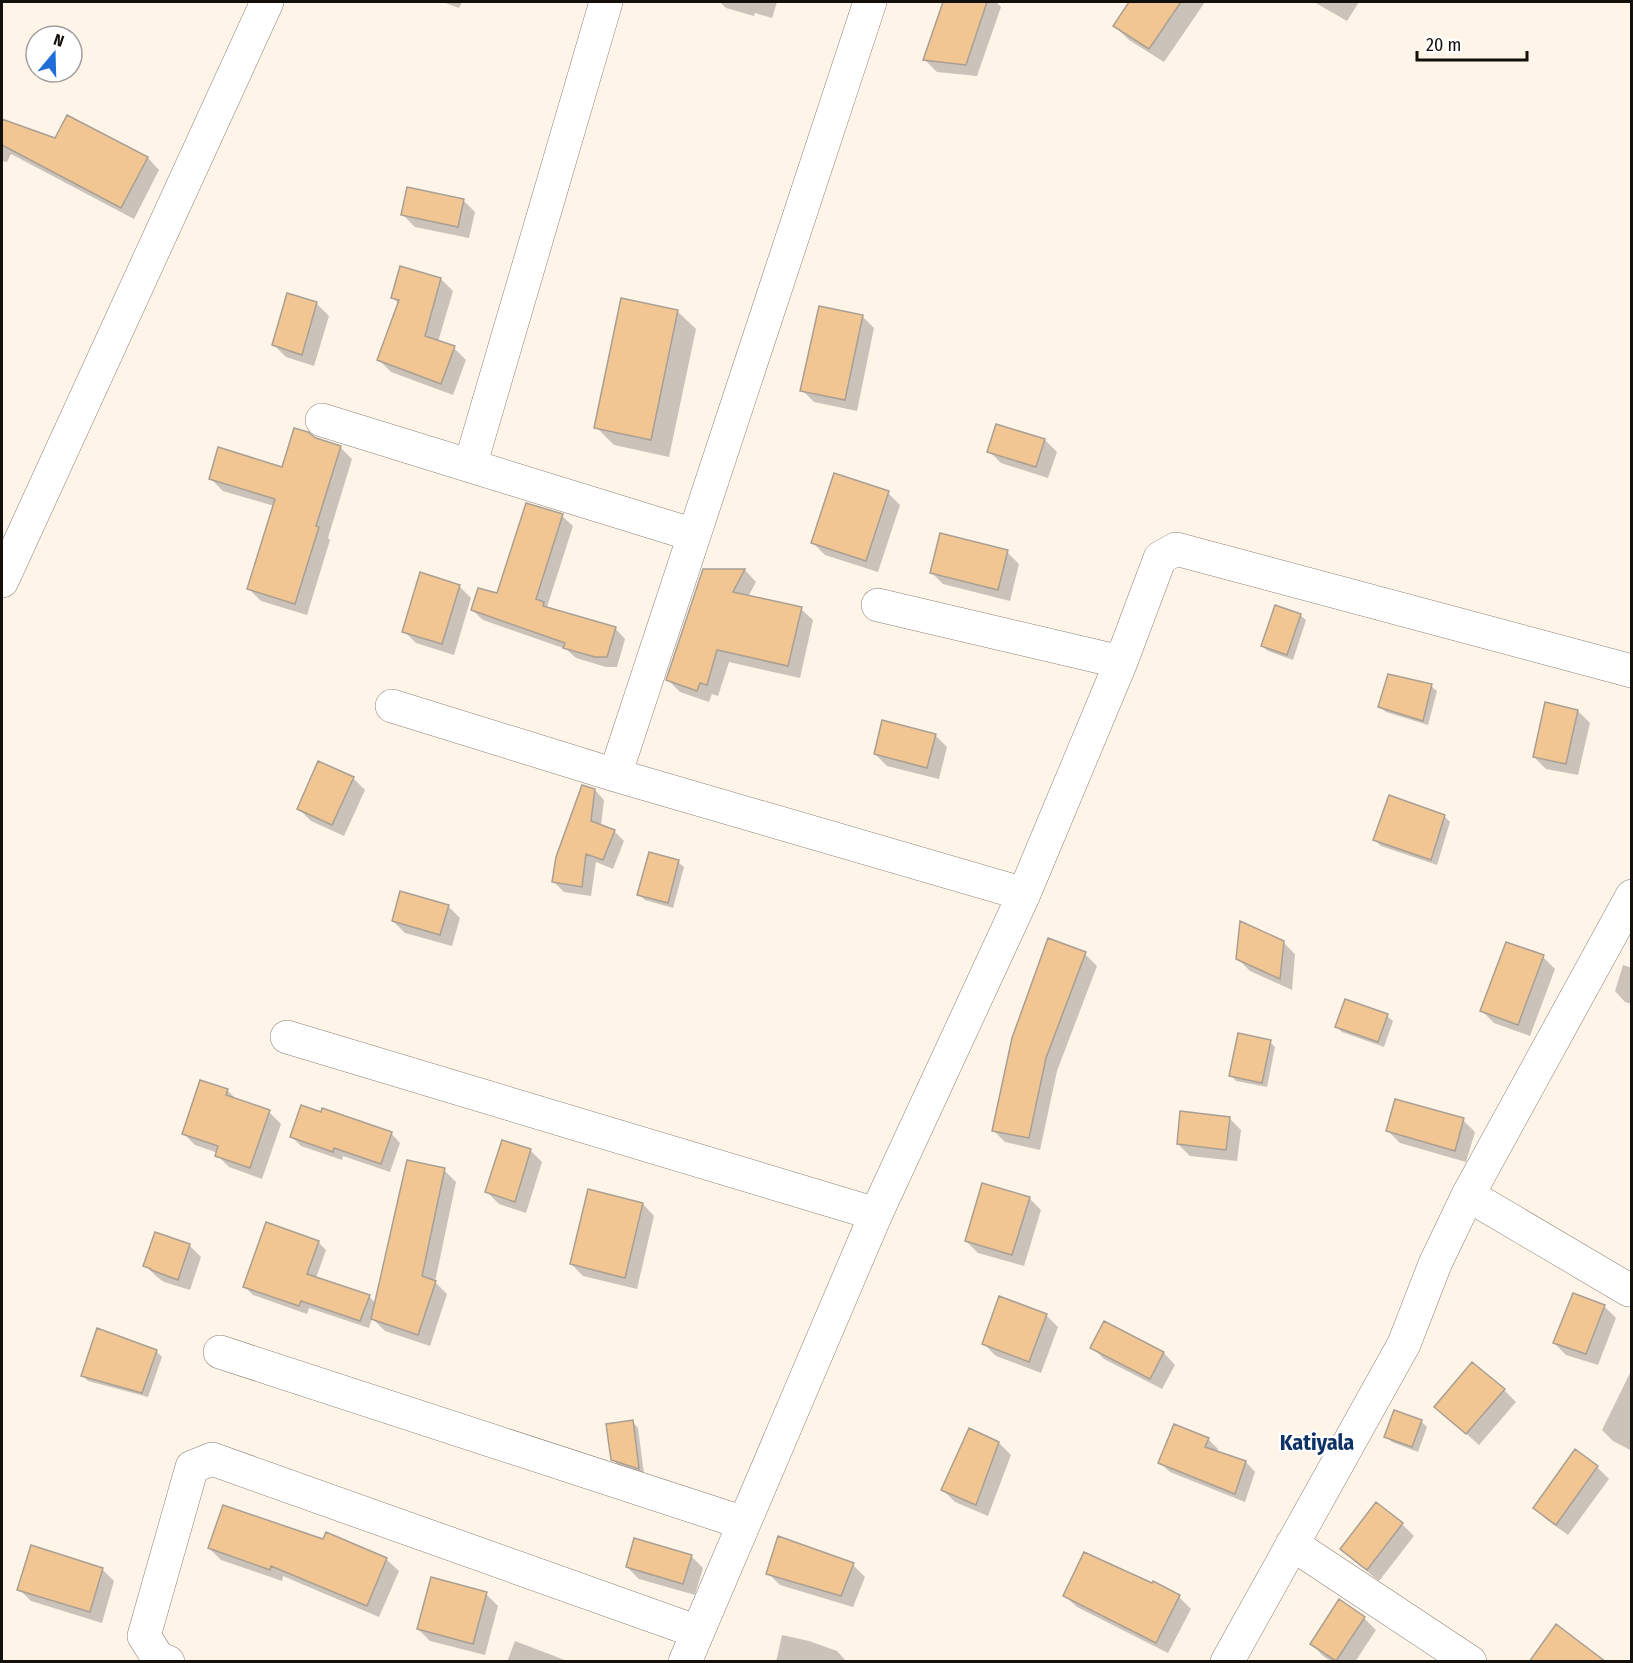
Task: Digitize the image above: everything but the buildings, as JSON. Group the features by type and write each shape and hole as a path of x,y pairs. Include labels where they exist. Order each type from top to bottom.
{"street":[{"path":"2,581 267,2"},
{"path":"470,466 606,2"},
{"path":"615,775 870,2"},
{"path":"322,420 694,535"},
{"path":"685,1662 876,1214 1024,894 1121,662 1160,558 1176,549 1632,671"},
{"path":"878,605 1121,662"},
{"path":"392,706 615,775 1024,894"},
{"path":"1227,1662 1404,1344 1435,1264 1468,1195 1632,896"},
{"path":"287,1037 876,1214"},
{"path":"1468,1195 1632,1290"},
{"path":"220,1352 744,1523"},
{"path":"168,1662 158,1658 144,1636 192,1467 212,1459 698,1632"},
{"path":"1292,1544 1470,1662"}],"district":[{"name":"Katiyala","path":"1317,1442"}]}
